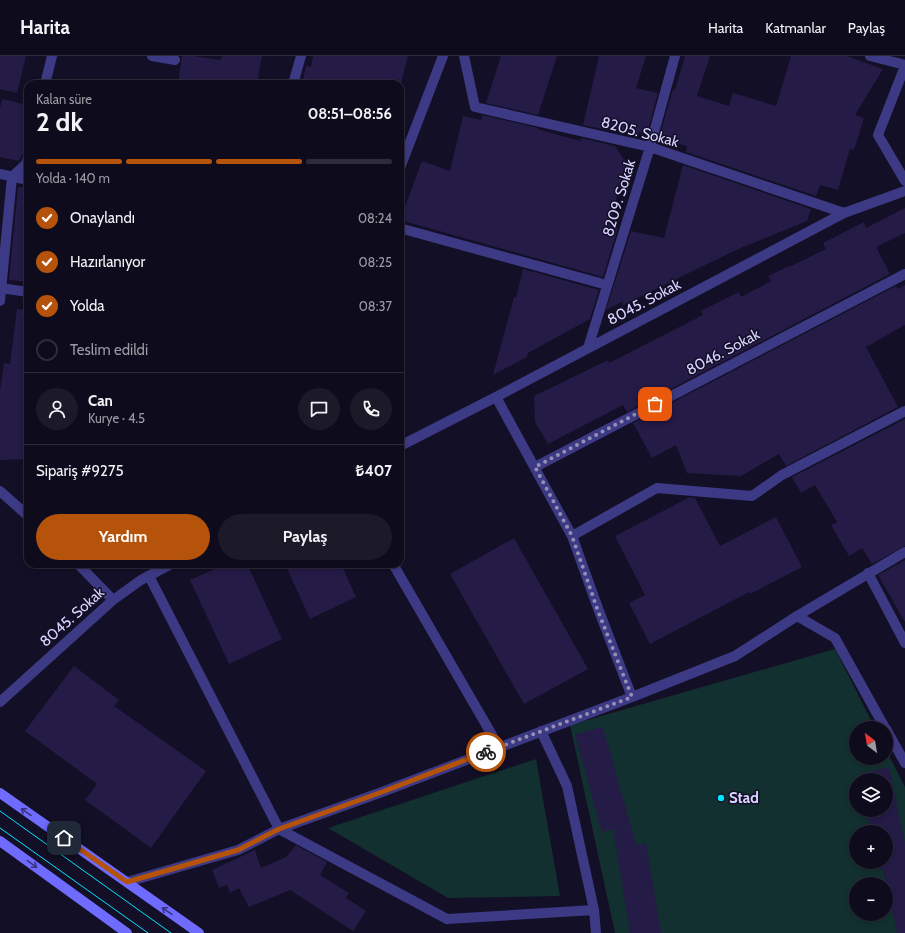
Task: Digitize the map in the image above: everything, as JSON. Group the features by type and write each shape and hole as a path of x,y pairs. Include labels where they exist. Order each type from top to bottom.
{"street":[{"path":"47,80 52,56"},
{"path":"152,56 175,60"},
{"path":"294,80 301,56"},
{"path":"404,158 443,56"},
{"name":"8205. Sokak","path":"464,56 475,107 650,147 844,214"},
{"name":"8209. Sokak","path":"588,348 650,147 675,56"},
{"path":"870,56 905,66 878,135 905,181"},
{"path":"0,301 12,177 24,166"},
{"path":"0,174 24,179"},
{"name":"8045. Sokak","path":"404,444 496,398 844,214 905,191"},
{"path":"404,229 607,285"},
{"name":"8046. Sokak","path":"535,467 905,274"},
{"path":"1,288 24,291"},
{"path":"496,398 572,536 598,611 632,697"},
{"path":"572,536 657,488 752,496 782,475 905,411"},
{"path":"0,491 24,512"},
{"path":"127,882 238,850 279,829 541,732 735,656 797,616 905,552"},
{"path":"82,568 113,600"},
{"name":"8045. Sokak","path":"0,702 113,600 141,580 164,568"},
{"path":"395,568 499,747"},
{"path":"868,573 905,644"},
{"path":"149,576 279,829 447,919 594,910"},
{"path":"797,616 834,638 881,721"},
{"path":"541,732 567,786 594,910 596,933"},
{"path":"893,737 901,746 905,763"},
{"path":"0,793 199,933"},
{"path":"0,841 127,933"}],"green space":[{"name":"Stad","path":"835,649 871,721 849,721 849,765 893,765 893,764 905,787 905,933 615,933 570,725"},
{"path":"536,759 560,896 448,898 328,828"}],"building":[{"path":"0,56 26,56 17,93 0,89"},
{"path":"182,56 221,60 222,56 262,56 258,80 179,80"},
{"path":"313,56 408,56 402,80 303,80 306,66 311,67"},
{"path":"501,56 557,56 538,115 486,103"},
{"path":"599,56 646,56 636,88 658,93 647,134 639,132 638,136 583,125"},
{"path":"685,56 710,56 697,96 729,106 733,93 776,106 791,56 847,56 883,69 855,115 864,118 854,150 850,149 838,190 820,185 816,196 686,152 687,146 659,138 673,89 675,90"},
{"path":"2,99 24,104 24,148 19,161 0,157 0,108"},
{"path":"482,115 538,128 537,129 580,141 581,138 615,146 628,165 621,191 618,190 611,226 618,228 603,277 404,221 404,209 422,161 450,171 463,116 481,120"},
{"path":"683,165 811,209 807,221 736,250 621,306 623,301 606,310 631,231 664,238"},
{"path":"18,187 24,187 24,282 9,280"},
{"path":"905,208 905,233 876,247 890,274 627,412 623,405 548,444 535,422 534,396 608,360 609,363 703,315 701,311 739,292 741,297 771,281 768,276 826,249 823,243 864,222 866,228"},
{"path":"523,269 599,290 590,319 528,353 527,357 493,375 514,297 516,298"},
{"path":"905,285 905,325 866,347 898,407 786,466 779,454 741,476 687,473 676,445 652,458 633,423 896,286 898,289"},
{"path":"17,309 24,310 24,459 0,460 0,391 4,363 10,364"},
{"path":"905,419 905,546 872,564 862,548 849,556 831,525 837,522 815,485 801,493 792,477"},
{"path":"690,497 695,498 720,546 776,517 802,567 750,594 749,592 650,644 629,603 645,595 615,536"},
{"path":"514,538 588,669 524,704 450,574"},
{"path":"905,560 905,622 878,575"},
{"path":"217,568 249,568 282,639 229,664 190,580"},
{"path":"287,568 343,568 356,597 310,619"},
{"path":"74,666 119,700 114,706 206,771 151,848 85,800 97,784 25,731"},
{"path":"603,727 636,845 646,843 661,933 630,933 613,829 602,832 575,735"},
{"path":"889,767 890,773 863,773"},
{"path":"893,786 905,843 905,933 897,933 893,915 893,877 885,877 883,869 893,869 893,825 869,825 868,817 893,817"},
{"path":"296,845 327,862 320,875 349,893 346,898 366,911 353,931 290,890 249,907 239,888 230,893 227,885 219,888 212,870 255,850 261,868 286,857"}],"tram line":[{"path":"0,811 171,933"},
{"path":"0,828 148,933"}],"way so far":[{"path":"486,752 632,697 598,611 572,536 535,467 655,404"}],"place":[{"name":"Stad","path":"721,798"}],"route":[{"path":"64,838 127,882 238,850 279,829 382,792 486,752"}]}
